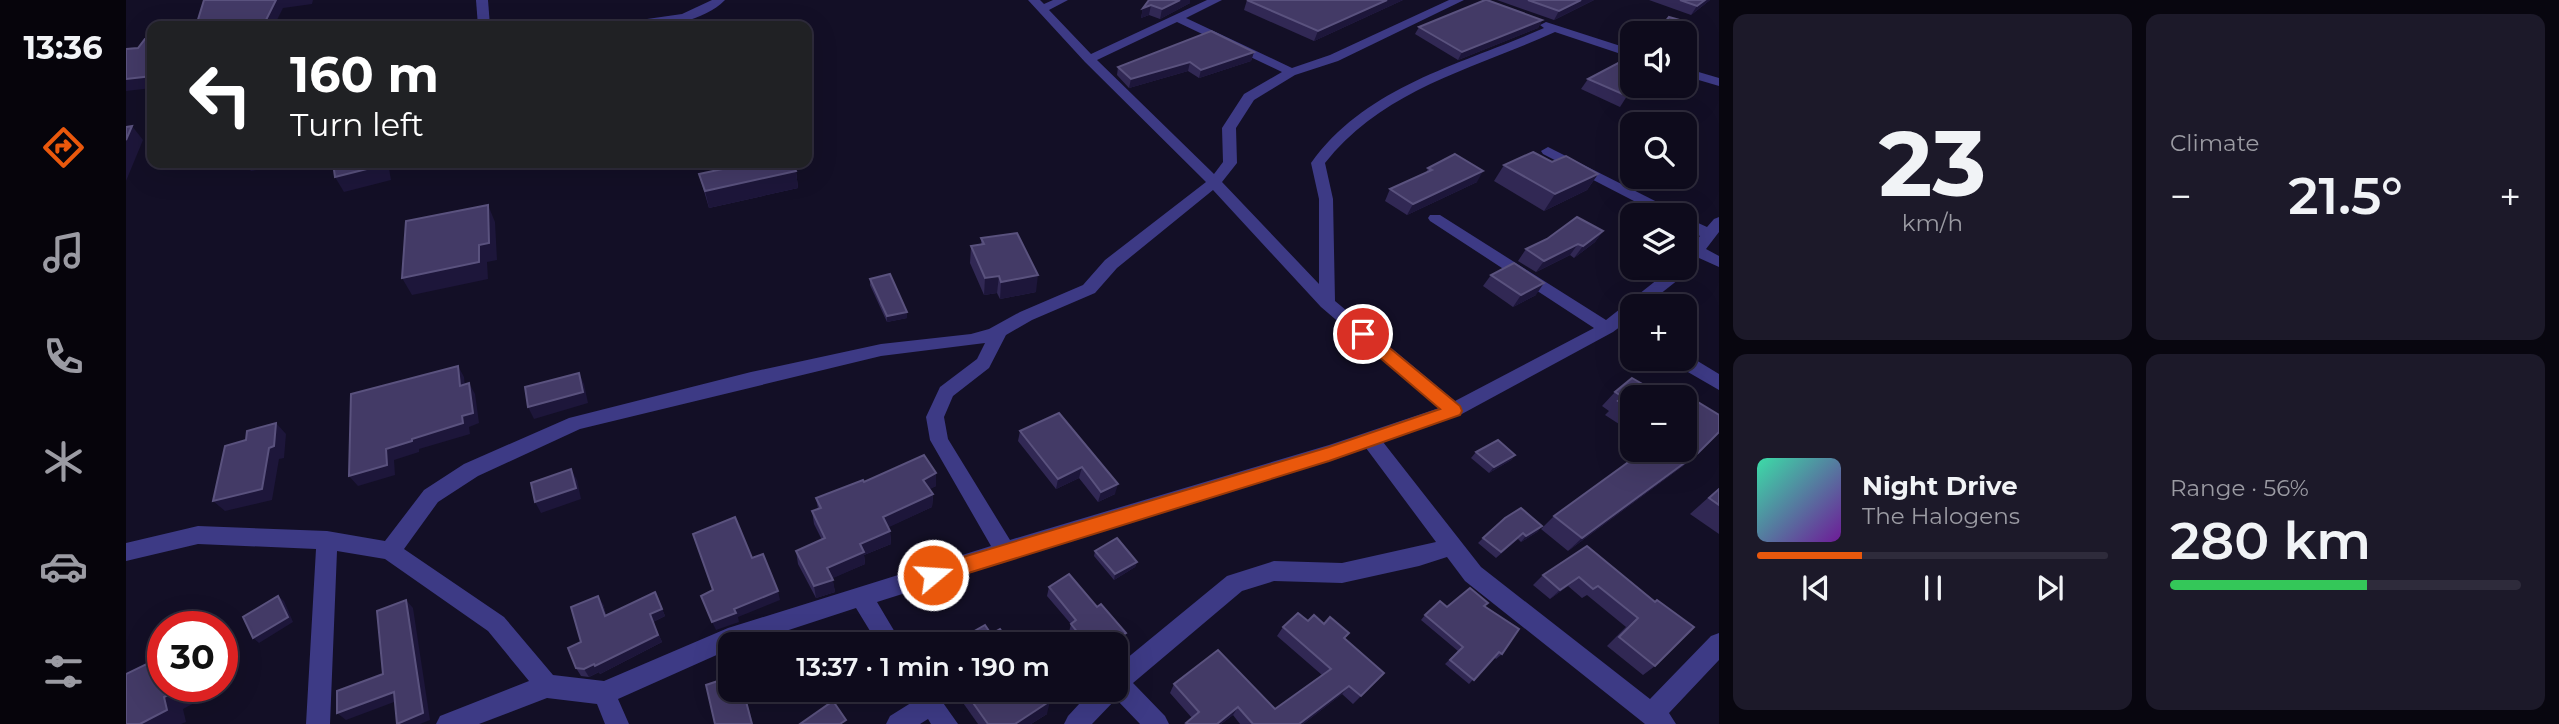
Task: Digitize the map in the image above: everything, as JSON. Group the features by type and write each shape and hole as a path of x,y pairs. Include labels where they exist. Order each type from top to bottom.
{"street":[{"path":"482,0 484,21"},
{"path":"652,21 685,16 719,0"},
{"path":"1038,4 1062,0"},
{"path":"1089,60 1216,0"},
{"path":"390,551 431,496 471,470 576,423 868,353 914,345 971,340 1000,330 1089,289 1111,264 1214,181 1230,163 1229,128 1248,97 1291,72 1334,58 1458,0"},
{"path":"1038,4 1089,60 1214,181 1327,303 1454,411"},
{"path":"1179,19 1291,72"},
{"path":"1530,19 1620,50"},
{"path":"1327,303 1326,200 1318,163 1334,143 1362,116 1409,87 1513,48 1554,28"},
{"path":"1697,76 1719,82"},
{"path":"1548,151 1649,203"},
{"path":"1435,218 1620,315"},
{"path":"1714,228 1697,251 1719,262"},
{"path":"1652,294 1668,280"},
{"path":"448,724 547,686 604,694 728,639 1370,440 1454,411 1620,321"},
{"path":"1000,330 984,363 946,392 935,417 939,440 1005,551"},
{"path":"1697,369 1719,383"},
{"path":"1370,440 1473,573 1658,719 1719,644"},
{"path":"126,552 198,535 327,540 390,551 496,624 547,686"},
{"path":"318,724 327,540"},
{"path":"1128,673 1236,583 1274,571 1342,573 1419,558 1452,546"},
{"path":"862,598 883,632"},
{"path":"604,694 617,724"},
{"path":"1128,698 1157,724"},
{"path":"898,724 919,702"},
{"path":"928,702 946,724"},
{"path":"1076,724 1097,702"}],"building":[{"path":"204,0 276,0 266,21 198,21"},
{"path":"1149,0 1180,0 1162,9 1151,5 1143,8"},
{"path":"1247,0 1387,0 1318,31"},
{"path":"1485,0 1542,20 1462,52 1419,27"},
{"path":"1528,0 1581,0 1559,11"},
{"path":"1680,0 1705,0 1697,6"},
{"path":"1669,17 1683,21 1666,21"},
{"path":"1211,31 1254,52 1201,70 1190,62 1131,79 1118,67"},
{"path":"145,39 147,77 126,79 126,49 138,48"},
{"path":"1620,62 1620,93 1588,79"},
{"path":"132,126 126,140 126,127"},
{"path":"1533,152 1552,162 1566,156 1598,174 1555,194 1504,165"},
{"path":"1455,154 1483,171 1413,204 1390,189 1432,170 1428,168"},
{"path":"334,168 371,168 335,177"},
{"path":"727,168 794,168 796,171 705,191 699,174"},
{"path":"488,205 489,243 479,245 479,262 402,278 406,221"},
{"path":"1577,217 1603,231 1583,246 1578,244 1544,261 1526,249 1547,239"},
{"path":"1017,233 1038,275 1001,282 999,276 985,278 971,246 984,244 981,238"},
{"path":"1514,263 1544,283 1521,295 1491,275"},
{"path":"890,274 907,312 887,316 870,279"},
{"path":"458,366 460,386 469,383 473,413 462,416 463,423 386,449 387,465 349,476 351,394"},
{"path":"579,373 583,392 528,407 525,387"},
{"path":"1632,378 1644,385 1624,385"},
{"path":"1697,402 1719,415 1719,432 1698,453"},
{"path":"1059,413 1118,484 1101,492 1082,467 1058,479 1020,431"},
{"path":"276,423 274,446 269,448 262,489 213,501 225,446 246,440 247,431"},
{"path":"1498,440 1515,455 1494,467 1476,452"},
{"path":"924,455 936,473 923,480 933,494 883,517 890,531 860,544 864,552 827,568 833,580 814,586 796,551 825,538 812,511 821,508 816,498 863,480 864,482"},
{"path":"1628,462 1686,462 1582,538 1554,516"},
{"path":"571,469 576,488 535,502 531,483"},
{"path":"1719,489 1719,505 1709,498"},
{"path":"1521,508 1542,526 1526,536 1523,533 1501,552 1483,538 1505,518"},
{"path":"735,517 752,558 763,554 778,591 734,609 736,613 712,622 701,596 713,590 693,534"},
{"path":"1117,538 1137,562 1115,574 1095,551"},
{"path":"1587,546 1655,602 1657,600 1694,627 1655,666 1619,637 1638,618 1598,586 1593,589 1579,577 1560,590 1543,575"},
{"path":"1069,574 1097,607 1101,604 1125,632 1077,632 1071,624 1076,620 1049,587"},
{"path":"1470,588 1488,603 1484,606 1519,629 1502,654 1499,652 1474,680 1450,660 1463,647 1425,615 1440,601 1447,607"},
{"path":"655,592 662,609 650,614 658,635 595,666 576,668 568,648 581,642 571,607 598,596 605,616"},
{"path":"278,596 288,617 253,638 243,617"},
{"path":"406,600 423,713 397,724 394,692 337,713 337,691 383,674 377,611"},
{"path":"1298,613 1308,621 1314,615 1324,624 1330,617 1349,633 1344,638 1384,673 1361,696 1349,686 1299,724 1253,724 1238,707 1217,724 1186,723 1199,712 1174,684 1218,650 1275,709 1331,669 1283,627"},
{"path":"985,625 990,632 973,632"},
{"path":"147,664 147,702 165,702 167,710 140,724 126,724 126,674"},
{"path":"718,681 718,702 746,702 752,724 715,724 706,685"},
{"path":"832,702 846,720 840,724 800,724"},
{"path":"972,702 1048,702 1015,724 988,724"}],"route":[{"path":"933,575 1329,453 1454,411 1363,334"}]}
